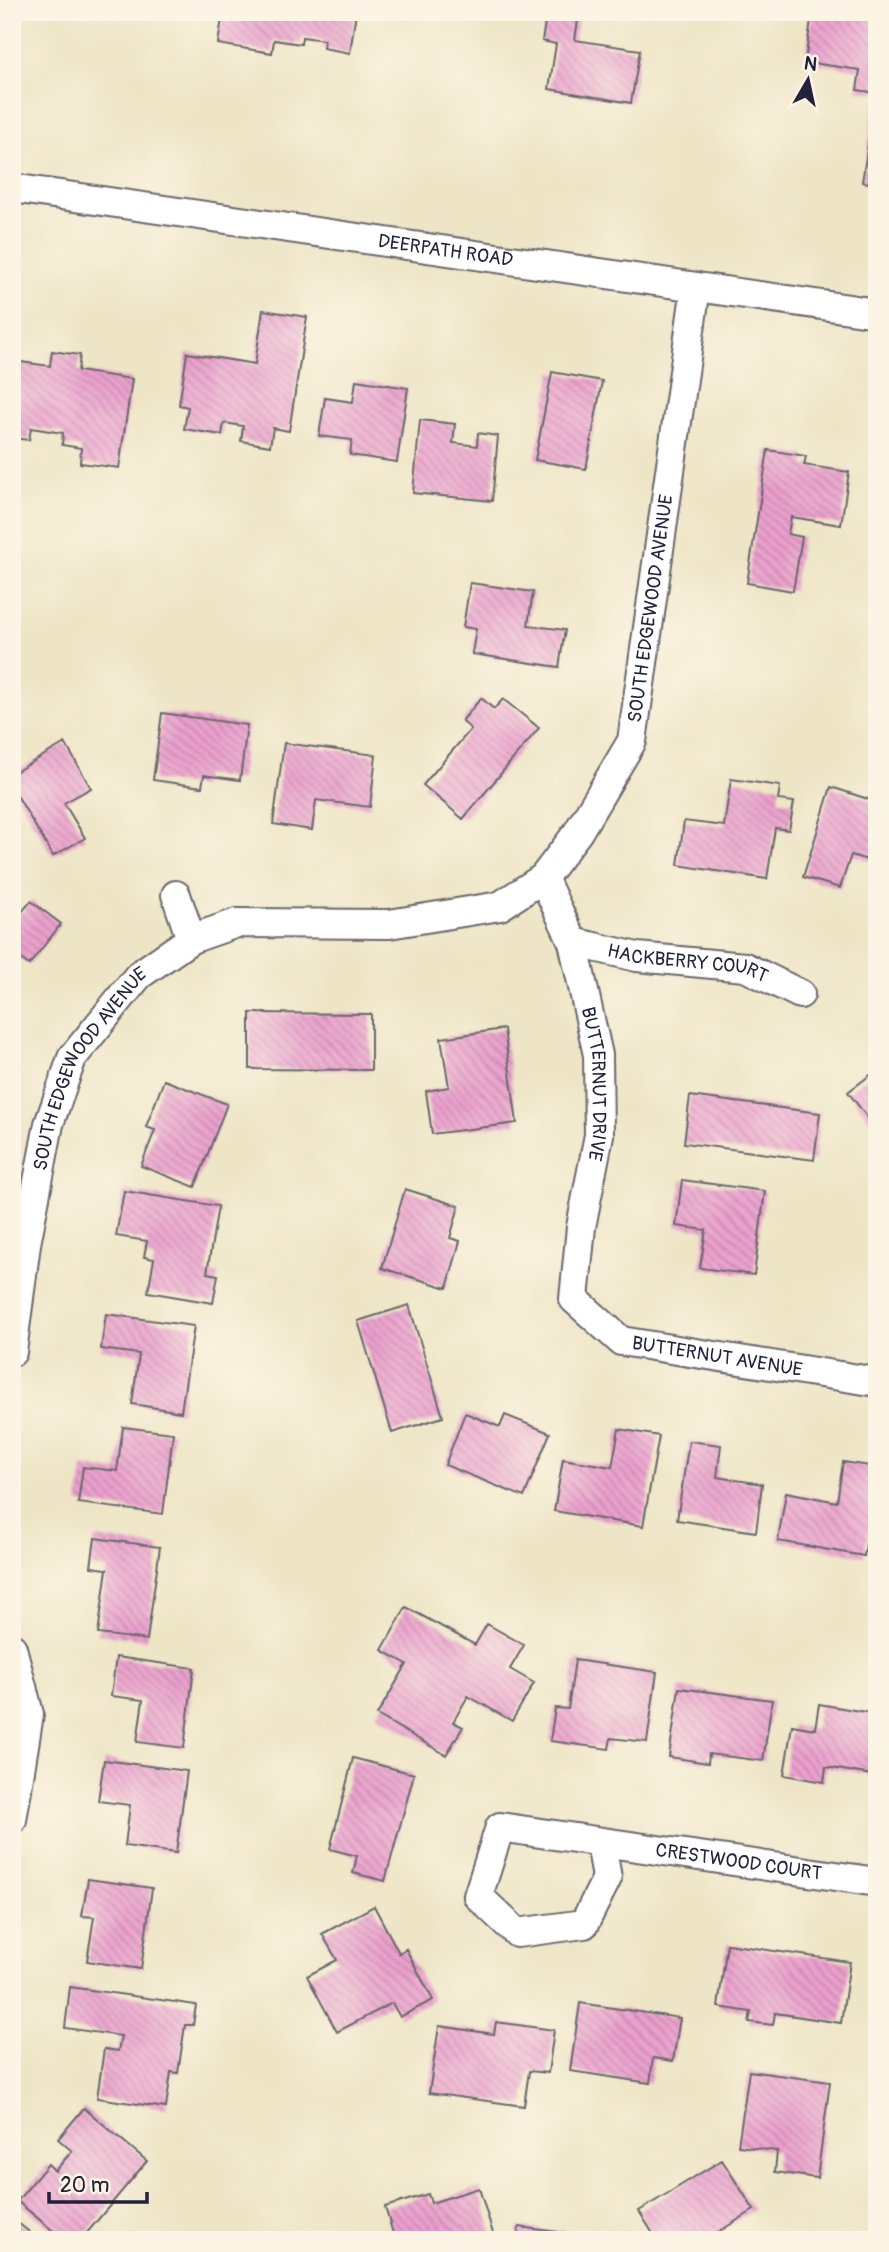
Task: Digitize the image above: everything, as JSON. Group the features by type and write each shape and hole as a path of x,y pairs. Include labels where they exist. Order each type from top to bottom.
{"street":[{"name":"DEERPATH ROAD","path":"12,188 877,313"},
{"name":"SOUTH EDGEWOOD AVENUE","path":"12,1352 19,1243 49,1124 72,1058 139,975 191,939 237,923 389,924 500,906 543,878 578,832 632,741 696,287"},
{"name":"BUTTERNUT DRIVE","path":"543,878 573,942 598,1055 599,1135 581,1227 573,1299"},
{"path":"176,895 191,939"},
{"name":"HACKBERRY COURT","path":"573,942 637,957 745,967 800,994"},
{"name":"BUTTERNUT AVENUE","path":"573,1299 621,1341 877,1382"},
{"path":"12,1648 29,1714 12,1820"},
{"name":"CRESTWOOD COURT","path":"601,1843 607,1878 584,1924 517,1933 478,1896 500,1827 877,1882"}],"building":[{"path":"223,12 356,12 350,53 323,48 324,40 302,37 301,44 274,40 272,53 218,44"},
{"path":"812,12 877,13 877,93 857,90 860,70 805,62"},
{"path":"546,16 578,21 575,40 640,50 631,103 549,89 556,44 542,41"},
{"path":"877,101 877,184 862,182"},
{"path":"263,310 307,317 289,431 273,428 270,446 241,441 243,426 224,423 222,435 184,429 188,407 179,405 187,353 255,364"},
{"path":"52,351 80,355 78,371 132,379 119,468 80,463 81,448 62,445 63,433 31,428 29,440 12,438 12,361 50,366"},
{"path":"552,372 602,381 586,469 535,460"},
{"path":"356,380 408,388 397,462 350,455 352,440 319,436 325,398 353,402"},
{"path":"420,420 455,424 453,443 477,446 478,433 498,436 492,501 413,493"},
{"path":"768,450 806,456 804,465 849,472 841,525 791,517 788,534 802,537 793,591 747,583"},
{"path":"470,583 533,592 528,625 565,630 559,667 472,654 476,629 463,627"},
{"path":"481,698 494,709 503,699 539,728 463,819 423,785 471,729 462,721"},
{"path":"162,713 247,725 240,780 204,775 202,787 153,780"},
{"path":"65,743 91,788 64,803 85,838 53,856 12,787 12,774"},
{"path":"284,743 376,755 370,807 316,800 312,830 273,824"},
{"path":"731,779 780,786 778,800 794,802 789,830 775,828 767,879 678,865 684,821 724,826"},
{"path":"831,787 877,802 877,863 851,855 840,888 803,877"},
{"path":"31,901 61,924 29,965 12,953 12,908 20,914"},
{"path":"250,1013 371,1014 371,1070 250,1069"},
{"path":"504,1029 517,1123 432,1134 426,1091 449,1087 441,1038"},
{"path":"877,1070 877,1130 848,1092"},
{"path":"164,1080 227,1104 195,1187 141,1166 155,1130 146,1127"},
{"path":"690,1096 820,1113 814,1160 684,1143"},
{"path":"682,1180 765,1191 754,1275 700,1268 706,1230 676,1226"},
{"path":"405,1189 459,1206 450,1238 460,1241 447,1288 382,1268"},
{"path":"124,1191 218,1206 207,1273 218,1275 213,1303 148,1292 154,1259 144,1257 147,1241 116,1236"},
{"path":"409,1305 443,1417 392,1433 358,1321"},
{"path":"106,1314 194,1326 181,1412 132,1404 139,1354 101,1349"},
{"path":"465,1413 500,1427 505,1415 550,1433 524,1497 445,1465"},
{"path":"123,1427 173,1433 163,1514 78,1503 83,1467 117,1471"},
{"path":"619,1429 659,1436 643,1526 554,1511 563,1459 612,1467"},
{"path":"689,1441 721,1445 717,1477 762,1484 756,1532 677,1520"},
{"path":"843,1462 877,1467 877,1483 864,1556 778,1541 786,1492 837,1502"},
{"path":"95,1538 160,1547 147,1640 98,1634 107,1569 91,1567"},
{"path":"406,1607 475,1645 487,1624 524,1645 510,1669 534,1683 512,1721 468,1696 453,1722 463,1727 446,1755 377,1715 407,1664 382,1650"},
{"path":"116,1657 194,1668 184,1748 137,1742 143,1700 111,1696"},
{"path":"575,1660 657,1672 647,1742 611,1738 609,1749 550,1741 555,1708 568,1709"},
{"path":"679,1688 772,1700 763,1761 709,1754 708,1763 669,1757"},
{"path":"819,1704 877,1714 877,1776 826,1767 824,1782 784,1775 792,1725 815,1729"},
{"path":"353,1758 414,1774 385,1881 353,1873 357,1856 330,1849"},
{"path":"104,1760 187,1771 176,1853 125,1846 130,1805 98,1801"},
{"path":"88,1879 152,1888 141,1969 87,1961 94,1917 82,1916"},
{"path":"374,1906 399,1953 406,1949 433,2000 400,2017 392,2003 337,2032 307,1976 337,1960 322,1934"},
{"path":"727,1944 850,1962 841,2023 775,2013 773,2025 749,2022 751,2012 718,2007"},
{"path":"70,1987 196,2005 193,2025 185,2025 178,2073 171,2072 166,2108 97,2098 104,2049 118,2051 121,2036 65,2028"},
{"path":"580,2003 680,2018 673,2061 653,2058 650,2083 570,2071"},
{"path":"496,2022 554,2030 548,2073 529,2071 524,2106 429,2093 439,2026 494,2034"},
{"path":"749,2071 830,2082 817,2178 775,2172 777,2151 738,2146"},
{"path":"84,2108 147,2161 81,2240 64,2240 17,2201 48,2164 55,2171 72,2151 58,2139"},
{"path":"722,2160 754,2210 705,2240 657,2240 639,2211"},
{"path":"479,2188 495,2240 395,2240 385,2207 428,2194 431,2203"},
{"path":"12,2218 39,2240 12,2240"},
{"path":"519,2227 604,2238 604,2240 517,2240"}]}
